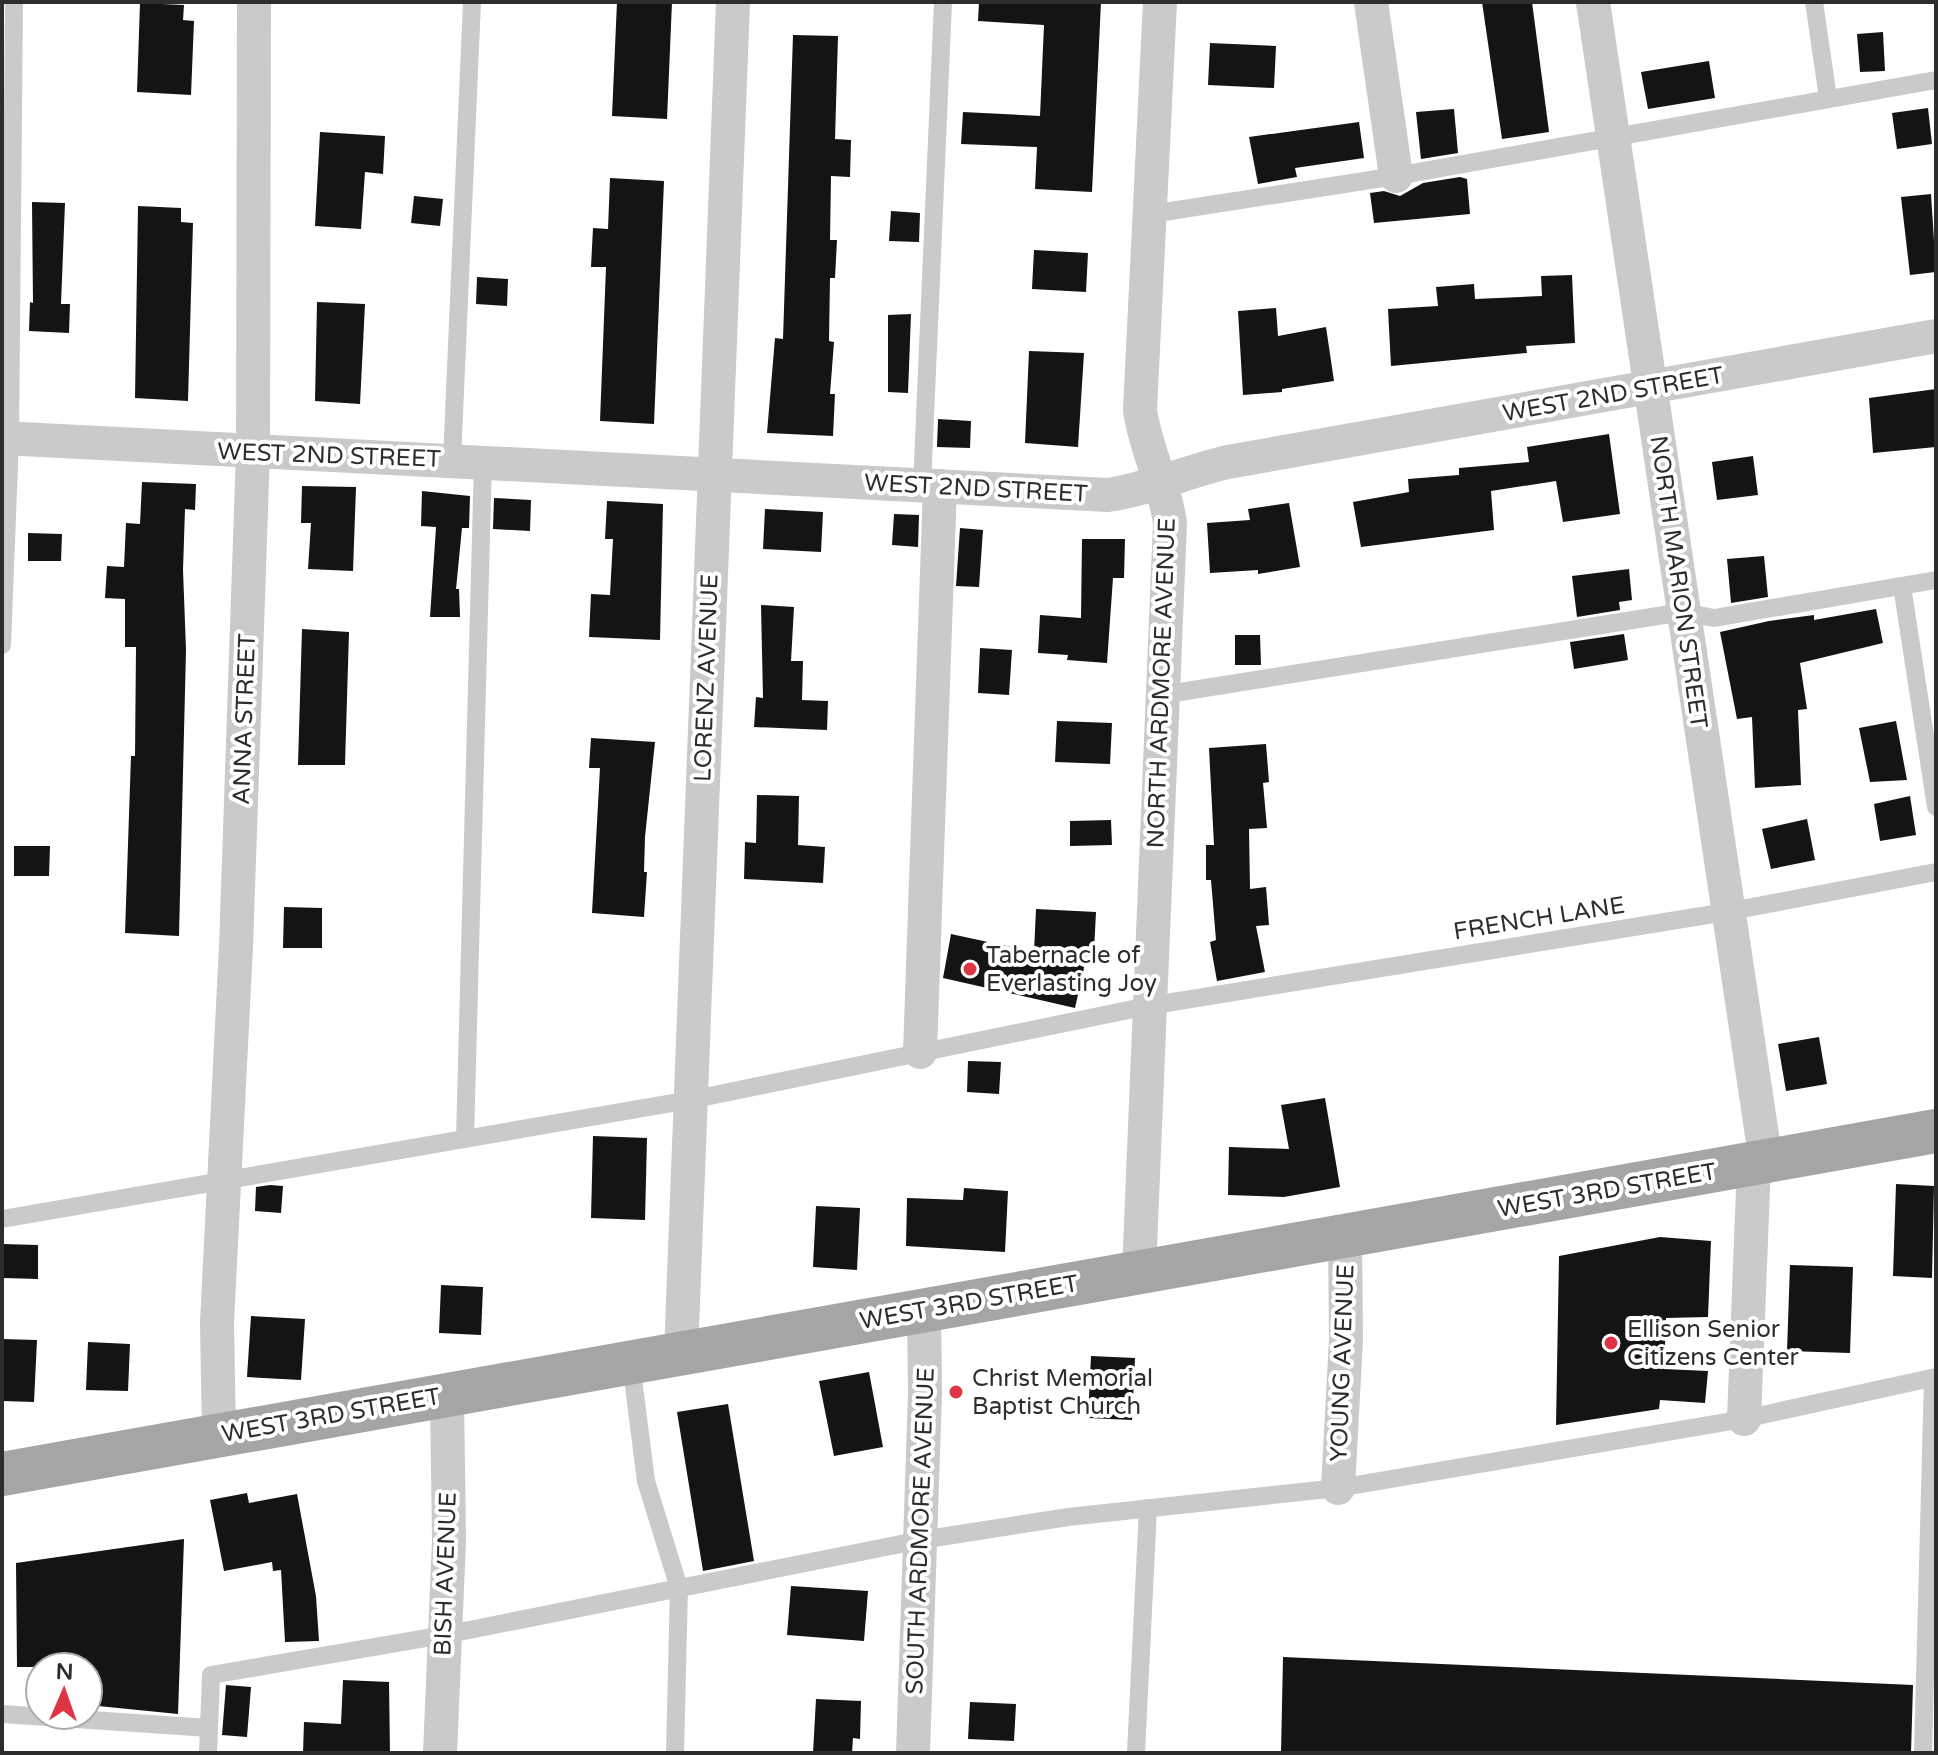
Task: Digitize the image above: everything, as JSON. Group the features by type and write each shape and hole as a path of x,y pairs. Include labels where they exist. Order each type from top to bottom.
{"main road":[{"name":"WEST 3RD STREET","path":"2,1474 1936,1131"}],"street":[{"name":"ANNA STREET","path":"219,1435 217,1322 253,452 254,2"},
{"name":"LORENZ AVENUE","path":"681,1354 733,2"},
{"name":"NORTH ARDMORE AVENUE","path":"1139,1272 1170,523 1145,444 1140,410 1160,2"},
{"path":"1371,2 1396,176"},
{"name":"NORTH MARION STREET","path":"1593,2 1760,1163 1744,1419"},
{"name":"WEST 2ND STREET","path":"6,439 467,460 1108,495 1228,462 1936,336"},
{"path":"920,1052 931,486"},
{"name":"YOUNG AVENUE","path":"1338,1488 1346,1339 1345,1237"},
{"name":"SOUTH ARDMORE AVENUE","path":"913,1753 921,1540 924,1310"},
{"name":"BISH AVENUE","path":"440,1753 449,1541 447,1395"}],"lane":[{"path":"2,645 14,2"},
{"path":"465,1139 472,2"},
{"path":"931,486 943,2"},
{"path":"1814,2 1828,98"},
{"path":"1151,214 1396,176 1936,80"},
{"path":"1161,695 1683,612 1714,618 1936,580"},
{"path":"1902,586 1936,807"},
{"name":"FRENCH LANE","path":"2,1219 690,1100 1148,1006 1726,912 1936,872"},
{"path":"631,1363 646,1481 679,1588 675,1753"},
{"path":"208,1753 211,1675 444,1635 921,1540 1148,1508 1338,1488 1744,1419 1934,1377 1923,1753"},
{"path":"1136,1753 1148,1508"},
{"path":"2,1714 209,1728"}],"building":[{"path":"617,2 672,2 667,119 612,116"},
{"path":"979,2 1101,2 1092,192 1035,189 1037,147 961,144 963,112 1040,116 1044,25 978,21"},
{"path":"1482,2 1532,2 1549,132 1502,139"},
{"path":"140,3 184,5 183,20 194,21 191,95 137,92"},
{"path":"1883,32 1885,71 1860,72 1857,34"},
{"path":"793,35 838,36 835,139 851,140 850,177 831,176 830,240 837,240 835,278 830,278 829,341 834,342 830,394 835,394 833,436 767,433 775,338 783,339"},
{"path":"1210,43 1276,46 1274,88 1208,85"},
{"path":"1709,61 1715,98 1648,109 1641,72"},
{"path":"1928,108 1932,144 1897,149 1892,113"},
{"path":"1454,109 1458,153 1421,159 1416,112"},
{"path":"1359,122 1364,158 1295,168 1297,177 1258,184 1249,137"},
{"path":"320,132 385,136 383,174 365,172 361,229 315,226"},
{"path":"1460,177 1467,179 1470,214 1374,223 1370,193 1384,191 1400,196 1423,183"},
{"path":"610,178 664,181 654,424 600,421 606,267 591,267 593,228 608,229"},
{"path":"1931,194 1936,272 1910,275 1901,197"},
{"path":"414,196 443,199 440,226 411,223"},
{"path":"32,202 65,203 61,304 70,304 69,333 29,331 30,302 33,303"},
{"path":"138,206 181,208 181,222 193,223 188,401 135,398"},
{"path":"891,211 920,213 919,242 889,241"},
{"path":"1034,250 1088,253 1086,292 1032,289"},
{"path":"1572,275 1575,343 1526,346 1527,353 1391,366 1388,309 1438,306 1436,287 1474,284 1475,299 1542,296 1541,276"},
{"path":"477,277 508,279 507,306 476,304"},
{"path":"317,302 365,304 360,404 315,401"},
{"path":"1276,308 1278,336 1326,327 1334,381 1282,389 1282,392 1243,395 1238,311"},
{"path":"911,314 908,393 888,392 888,315"},
{"path":"1029,351 1084,353 1078,447 1025,443"},
{"path":"1936,389 1936,447 1873,453 1869,398"},
{"path":"938,419 971,421 970,448 937,447"},
{"path":"1609,434 1620,514 1563,522 1556,481 1491,491 1494,530 1361,547 1353,502 1409,492 1408,479 1459,475 1459,468 1529,462 1527,447"},
{"path":"1753,456 1758,495 1717,500 1712,462"},
{"path":"142,482 196,484 195,510 185,509 183,570 186,650 179,936 125,933 131,756 135,756 136,647 125,647 125,599 105,598 107,566 124,567 126,523 140,524"},
{"path":"302,486 356,487 353,571 308,569 311,523 301,523"},
{"path":"422,491 470,496 469,528 462,528 456,589 459,589 460,617 430,617 436,527 421,526"},
{"path":"494,498 531,500 530,531 493,529"},
{"path":"607,501 663,504 660,640 589,637 591,594 610,595 613,539 605,539"},
{"path":"1289,503 1300,567 1258,574 1258,570 1210,573 1207,523 1250,520 1248,509"},
{"path":"765,509 823,512 821,552 763,549"},
{"path":"894,514 919,515 918,547 892,545"},
{"path":"960,528 983,530 979,587 956,586"},
{"path":"28,533 62,534 61,561 28,561"},
{"path":"1082,539 1125,539 1124,578 1113,578 1107,663 1067,660 1068,655 1038,653 1040,615 1081,618"},
{"path":"1764,556 1768,597 1731,603 1727,559"},
{"path":"1629,569 1632,600 1619,602 1620,610 1577,617 1572,576"},
{"path":"761,605 794,607 791,661 803,661 802,700 828,701 827,730 754,727 756,697 763,698"},
{"path":"1876,609 1883,643 1800,663 1807,709 1798,710 1801,785 1755,788 1752,717 1737,719 1720,632 1769,621 1814,615 1814,620"},
{"path":"302,629 349,632 345,765 298,765"},
{"path":"1624,634 1628,660 1574,669 1570,642"},
{"path":"1235,635 1260,635 1261,665 1235,665"},
{"path":"980,648 1012,650 1009,695 978,693"},
{"path":"1057,721 1112,723 1110,764 1055,762"},
{"path":"1896,721 1907,780 1870,782 1859,728"},
{"path":"591,738 655,742 645,837 644,872 647,872 644,917 592,913 600,768 589,768"},
{"path":"1266,744 1269,782 1263,783 1267,828 1249,829 1250,889 1266,887 1269,925 1256,926 1265,972 1217,981 1210,942 1216,940 1211,880 1206,880 1206,845 1214,845 1209,748"},
{"path":"757,795 799,796 798,845 825,847 823,883 744,879 745,842 756,843"},
{"path":"1910,796 1916,835 1880,841 1874,804"},
{"path":"1807,819 1815,860 1771,869 1762,829"},
{"path":"1111,820 1112,845 1070,846 1070,821"},
{"path":"14,846 50,846 49,876 14,876"},
{"path":"284,907 322,908 322,948 283,948"},
{"path":"1036,909 1096,912 1094,951 1088,950 1075,1008 943,978 951,934 1034,952"},
{"path":"1819,1037 1827,1084 1786,1091 1778,1044"},
{"path":"968,1061 1001,1062 999,1094 967,1092"},
{"path":"1325,1098 1340,1187 1284,1197 1228,1195 1229,1147 1289,1149 1281,1105"},
{"path":"593,1136 647,1138 645,1220 591,1218"},
{"path":"1896,1184 1934,1186 1932,1278 1893,1276"},
{"path":"283,1186 281,1213 255,1211 256,1187"},
{"path":"964,1188 1008,1191 1005,1252 906,1246 907,1198 963,1200"},
{"path":"816,1206 860,1208 857,1270 813,1267"},
{"name":"Ellison Senior Citizens Center","path":"1660,1237 1711,1241 1708,1317 1666,1318 1664,1369 1708,1371 1705,1403 1660,1400 1659,1409 1556,1425 1559,1256"},
{"path":"3,1244 38,1245 38,1279 3,1278"},
{"path":"1790,1265 1853,1267 1850,1353 1787,1351"},
{"path":"441,1285 483,1287 481,1335 439,1333"},
{"path":"251,1316 305,1319 301,1380 247,1377"},
{"path":"2,1339 37,1340 34,1402 2,1401"},
{"path":"88,1342 130,1344 128,1391 86,1390"},
{"path":"1091,1356 1135,1358 1132,1420 1088,1418"},
{"path":"869,1372 883,1447 834,1456 819,1381"},
{"path":"728,1404 754,1561 703,1571 677,1412"},
{"path":"247,1493 249,1503 297,1494 316,1596 319,1641 285,1642 281,1570 273,1571 272,1562 224,1571 210,1500"},
{"path":"184,1539 178,1714 104,1707 104,1651 24,1651 24,1667 17,1667 16,1563"},
{"path":"791,1586 868,1591 864,1641 787,1635"},
{"path":"1283,1657 1913,1685 1911,1753 1281,1753"},
{"path":"343,1680 389,1682 390,1753 303,1753 304,1722 341,1724"},
{"path":"226,1685 251,1687 247,1737 222,1735"},
{"path":"816,1699 861,1701 860,1739 853,1738 852,1753 813,1753"},
{"path":"970,1702 1016,1704 1014,1741 968,1739"}],"place":[{"name":"Tabernacle of Everlasting Joy","path":"970,969"},
{"name":"Ellison Senior Citizens Center","path":"1611,1343"},
{"name":"Christ Memorial Baptist Church","path":"956,1392"}]}
